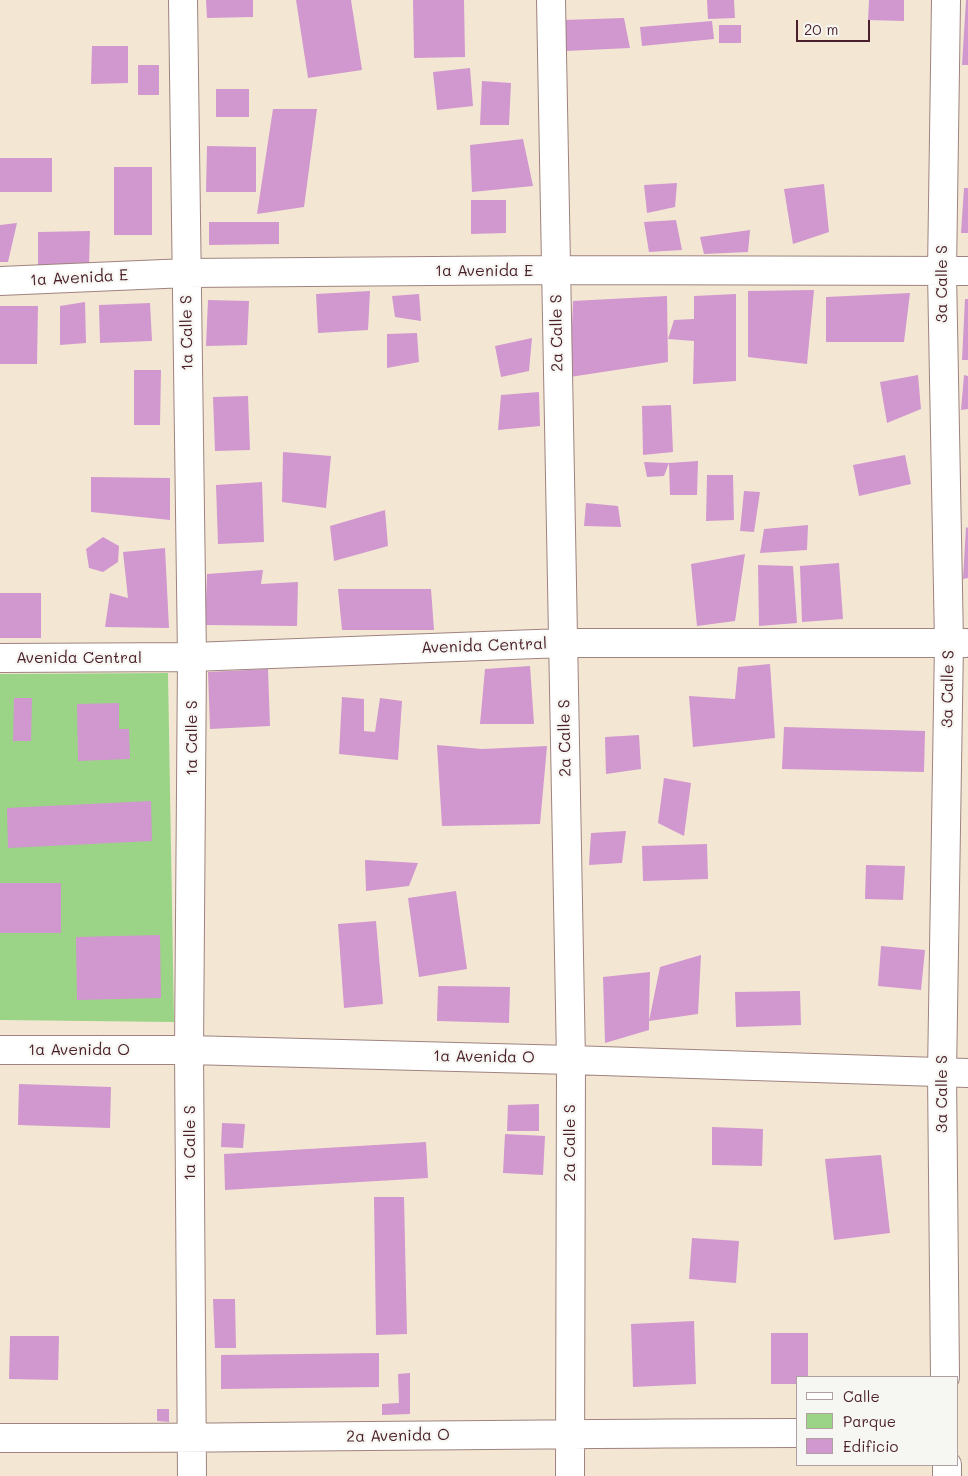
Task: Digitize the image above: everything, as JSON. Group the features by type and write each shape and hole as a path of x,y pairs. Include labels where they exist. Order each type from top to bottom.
{"street":[{"name":"1a Calle S","path":"184,0 192,657 189,1050 192,1476"},
{"name":"2a Calle S","path":"551,0 571,1060 570,1476"},
{"name":"3a Calle S","path":"945,1376 955,1073 958,643 955,271 946,0"},
{"name":"1a Avenida E","path":"0,281 186,273 556,270 955,271"},
{"name":"Avenida Central","path":"0,658 192,657 563,643 958,643"},
{"name":"1a Avenida O","path":"0,1050 189,1050 955,1073"},
{"name":"2a Avenida O","path":"0,1438 192,1439 569,1433 796,1433"}],"green space":[{"path":"168,673 174,1022 0,1020 0,674"}],"building":[{"path":"206,0 253,0 253,17 207,18"},
{"path":"296,0 351,0 362,70 308,78"},
{"path":"413,0 464,0 465,57 414,58"},
{"path":"707,0 734,0 735,18 708,19"},
{"path":"869,0 904,0 904,21 868,20"},
{"path":"966,0 968,0 968,65 962,65"},
{"path":"624,18 630,48 566,51 563,20"},
{"path":"712,21 714,39 642,46 640,27"},
{"path":"719,25 741,25 741,43 719,43"},
{"path":"92,46 128,46 128,83 91,84"},
{"path":"138,65 159,65 159,95 138,95"},
{"path":"470,68 473,106 437,110 433,72"},
{"path":"482,81 511,83 509,125 480,125"},
{"path":"216,89 249,89 249,117 216,117"},
{"path":"273,109 317,109 304,207 257,214"},
{"path":"523,139 533,186 472,192 470,145"},
{"path":"207,146 256,147 256,192 206,192"},
{"path":"0,158 52,158 52,192 0,192"},
{"path":"114,167 152,167 152,235 114,235"},
{"path":"677,183 675,207 647,213 644,185"},
{"path":"824,184 829,232 793,244 784,189"},
{"path":"964,188 968,188 968,233 961,233"},
{"path":"471,200 506,200 506,233 471,234"},
{"path":"676,220 682,250 649,252 644,222"},
{"path":"209,222 279,222 279,244 209,245"},
{"path":"17,223 8,262 0,262 0,225"},
{"path":"750,230 748,252 704,254 700,237"},
{"path":"90,231 89,266 38,266 38,232"},
{"path":"814,290 807,364 748,357 748,291"},
{"path":"370,291 368,330 318,333 316,294"},
{"path":"910,293 904,342 826,342 826,297"},
{"path":"419,294 421,321 395,317 392,296"},
{"path":"736,294 736,381 693,384 694,341 668,339 674,320 694,319 694,296"},
{"path":"667,296 668,362 570,377 573,301"},
{"path":"965,299 968,299 968,360 962,360"},
{"path":"208,300 249,301 247,345 206,346"},
{"path":"85,302 86,343 60,345 60,306"},
{"path":"150,303 152,341 100,343 99,305"},
{"path":"0,306 38,306 37,364 0,364"},
{"path":"417,333 419,362 387,368 387,334"},
{"path":"532,338 529,371 501,377 495,346"},
{"path":"134,370 161,370 160,425 134,425"},
{"path":"918,375 921,409 887,423 880,382"},
{"path":"964,375 968,376 968,409 961,410"},
{"path":"539,392 540,426 498,430 501,395"},
{"path":"248,396 250,450 215,451 213,397"},
{"path":"671,405 673,452 643,455 642,406"},
{"path":"283,452 331,456 326,508 282,502"},
{"path":"905,455 911,484 859,496 853,465"},
{"path":"698,461 697,495 670,495 669,463"},
{"path":"644,462 669,463 664,476 647,477"},
{"path":"707,475 733,475 734,520 706,521"},
{"path":"91,477 170,478 170,520 91,512"},
{"path":"262,482 264,542 218,544 216,485"},
{"path":"744,491 760,492 754,532 740,531"},
{"path":"586,503 618,506 621,527 584,526"},
{"path":"385,510 388,546 334,561 330,526"},
{"path":"808,525 807,550 760,553 764,529"},
{"path":"966,527 968,528 968,578 963,579"},
{"path":"103,537 119,546 118,562 103,572 89,568 86,549"},
{"path":"165,548 169,628 105,627 110,593 128,598 123,552"},
{"path":"745,554 735,621 697,626 691,564"},
{"path":"839,563 843,619 802,622 800,566"},
{"path":"758,565 793,566 797,623 759,626"},
{"path":"263,570 261,584 298,582 297,626 205,625 207,574"},
{"path":"338,589 431,589 434,630 342,630"},
{"path":"0,593 41,593 41,638 0,638"},
{"path":"770,664 775,738 693,747 689,696 735,699 738,667"},
{"path":"530,666 534,724 480,724 485,669"},
{"path":"268,669 270,726 210,729 208,672"},
{"path":"342,697 364,699 364,731 375,732 380,698 402,701 398,760 339,754"},
{"path":"14,698 32,698 31,741 13,741"},
{"path":"119,703 119,729 129,729 130,759 78,761 77,704"},
{"path":"784,727 925,731 924,772 782,769"},
{"path":"639,735 641,769 606,774 605,737"},
{"path":"437,745 482,749 547,746 540,824 442,826"},
{"path":"664,778 691,783 684,836 658,823"},
{"path":"151,801 152,841 8,848 7,808"},
{"path":"626,831 622,863 589,865 591,833"},
{"path":"707,844 708,879 643,881 642,846"},
{"path":"365,860 418,863 409,886 366,891"},
{"path":"866,865 905,866 903,900 865,899"},
{"path":"0,883 61,883 61,933 0,933"},
{"path":"456,891 467,969 419,977 408,898"},
{"path":"376,921 383,1004 344,1008 338,924"},
{"path":"160,935 161,998 77,1000 76,937"},
{"path":"881,946 925,950 921,990 878,986"},
{"path":"701,955 698,1014 649,1021 660,967"},
{"path":"650,972 649,1030 605,1043 603,977"},
{"path":"438,986 510,987 509,1023 437,1021"},
{"path":"800,991 801,1025 736,1027 735,992"},
{"path":"19,1084 111,1087 110,1128 18,1125"},
{"path":"539,1104 539,1131 507,1131 508,1105"},
{"path":"222,1123 245,1124 243,1148 221,1147"},
{"path":"712,1127 763,1129 762,1166 712,1165"},
{"path":"505,1134 545,1136 543,1175 503,1173"},
{"path":"426,1142 428,1178 225,1190 224,1154"},
{"path":"881,1155 890,1233 834,1240 825,1159"},
{"path":"374,1197 404,1197 407,1334 376,1335"},
{"path":"692,1238 739,1241 736,1283 689,1279"},
{"path":"213,1299 235,1299 236,1348 215,1348"},
{"path":"694,1321 696,1384 633,1387 631,1324"},
{"path":"771,1333 808,1333 808,1376 796,1376 796,1384 771,1384"},
{"path":"10,1336 59,1336 58,1380 9,1379"},
{"path":"379,1353 379,1387 221,1389 221,1355"},
{"path":"410,1373 410,1414 382,1415 382,1404 399,1403 398,1374"},
{"path":"157,1409 169,1409 169,1422 157,1421"}]}
